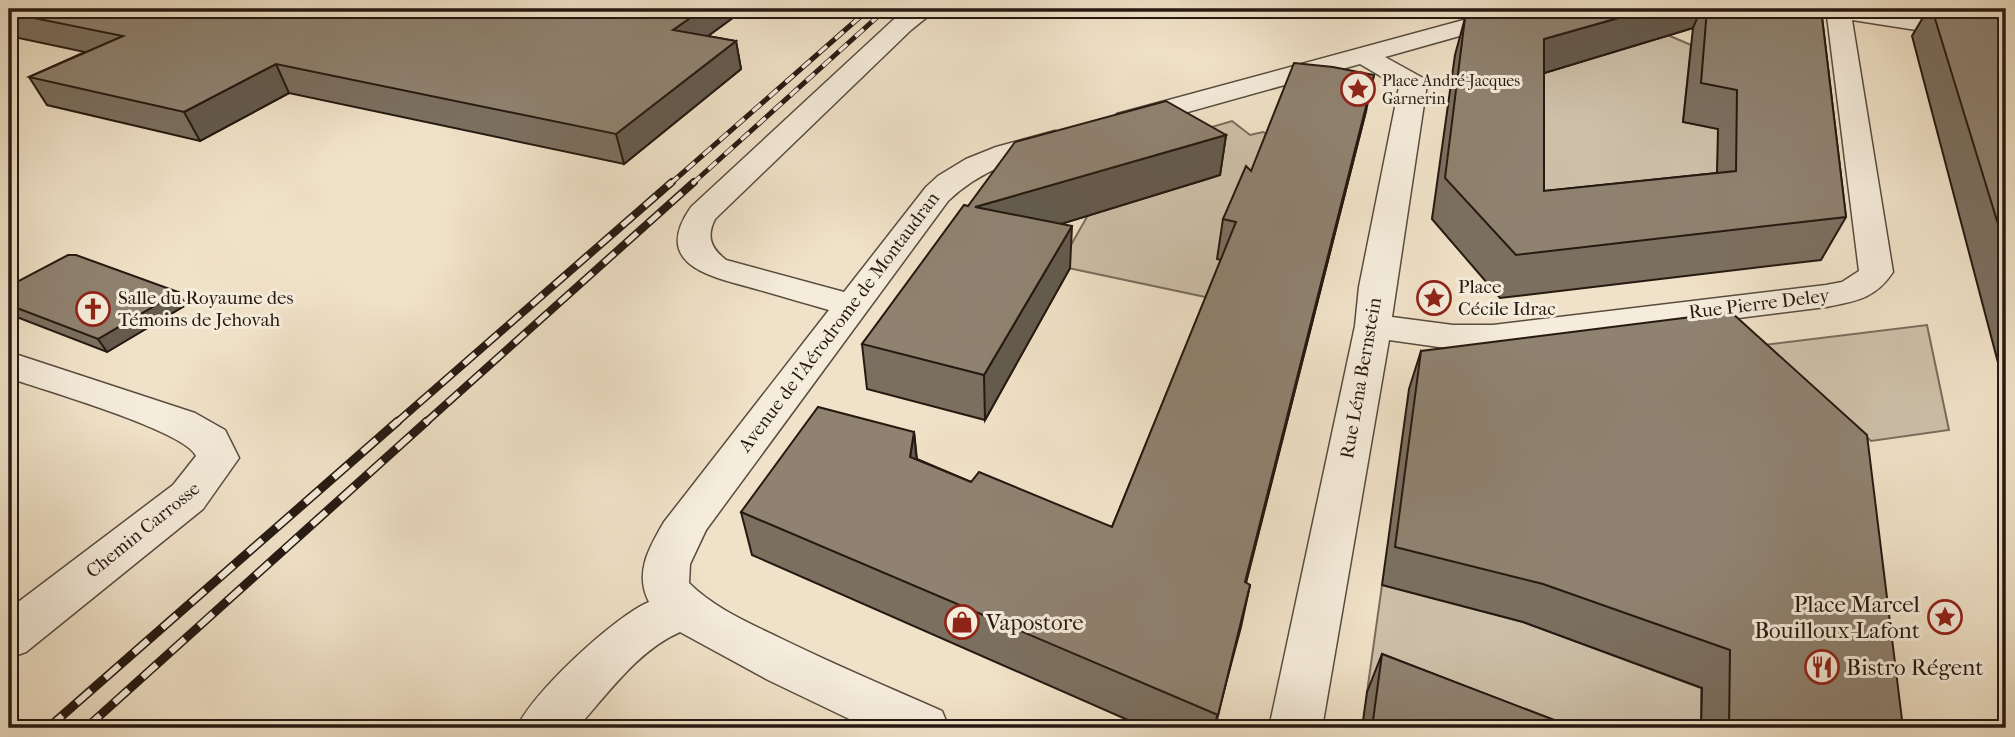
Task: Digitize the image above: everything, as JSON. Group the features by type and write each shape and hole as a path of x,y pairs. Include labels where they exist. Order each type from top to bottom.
{"street":[{"path":"852,305 714,267 701,258 694,247 694,226 702,214 902,25 925,9"},
{"name":"Avenue de l'Aérodrome de Montaudran","path":"682,609 667,592 666,568 674,544 710,491 852,305 937,194 955,177 978,164 1093,129 1530,9"},
{"path":"1834,10 2006,37"},
{"name":"Rue Pierre Deley","path":"1373,326 1453,337 1493,337 1826,296 1863,286 1876,272 1834,10"},
{"name":"Rue Léna Bernstein","path":"1295,728 1373,326 1377,287 1413,84 1363,55"},
{"name":"Chemin Carrosse","path":"9,364 181,423 210,440 218,458 188,497 9,636"},
{"path":"543,728 620,648 652,622 682,609 721,632 923,728"}],"shaded area":[{"path":"1609,10 1691,45 1683,122 1719,129 1716,206 1452,242 1432,219 1433,214 1496,226 1522,80 1621,49"},
{"path":"1232,121 1250,135 1263,132 1273,137 1218,258 1230,261 1215,299 1059,266 1088,215 1211,178 1164,141"},
{"path":"1927,325 1949,430 1871,441 1764,345"},
{"path":"1382,585 1523,622 1701,688 1701,728 1459,728 1367,692"}],"building":[{"path":"9,9 703,9 673,30 736,41 616,134 276,64 184,112 29,77 123,36 9,13"},
{"path":"1499,9 1650,9 1544,39 1544,191 1736,171 1737,90 1701,83 1707,9 1821,9 1846,217 1516,255 1445,178 1465,18"},
{"path":"1932,9 1960,9 2006,16 2006,250"},
{"path":"1294,63 1374,75 1245,582 1250,585 1218,715 741,512 818,407 914,432 910,457 971,482 979,472 1112,527 1236,222 1223,219 1246,166 1251,171"},
{"path":"1166,101 1226,135 975,207 1072,226 984,375 862,344 964,205 968,206 1015,142"},
{"name":"Salle du Royaume des Témoins de Jehovah","path":"68,255 76,255 178,292 98,339 9,305 9,286"},
{"path":"1731,312 1867,435 1903,728 1729,728 1730,650 1543,584 1395,547 1421,351"},
{"path":"1382,654 1575,728 1372,728"}],"railway":[{"path":"670,184 869,9"},
{"path":"692,184 886,9"},
{"path":"396,423 672,182"},
{"path":"425,423 694,182"},
{"path":"48,728 398,421"},
{"path":"86,728 427,421"}],"place":[{"name":"Place André-Jacques Garnerin","path":"1358,89"},
{"name":"Place Cécile Idrac","path":"1434,298"},
{"name":"Salle du Royaume des Témoins de Jehovah","path":"93,309"},
{"name":"Place Marcel Bouilloux-Lafont","path":"1945,617"},
{"name":"Vapostore","path":"962,622"},
{"name":"Bistro Régent","path":"1822,667"}]}
